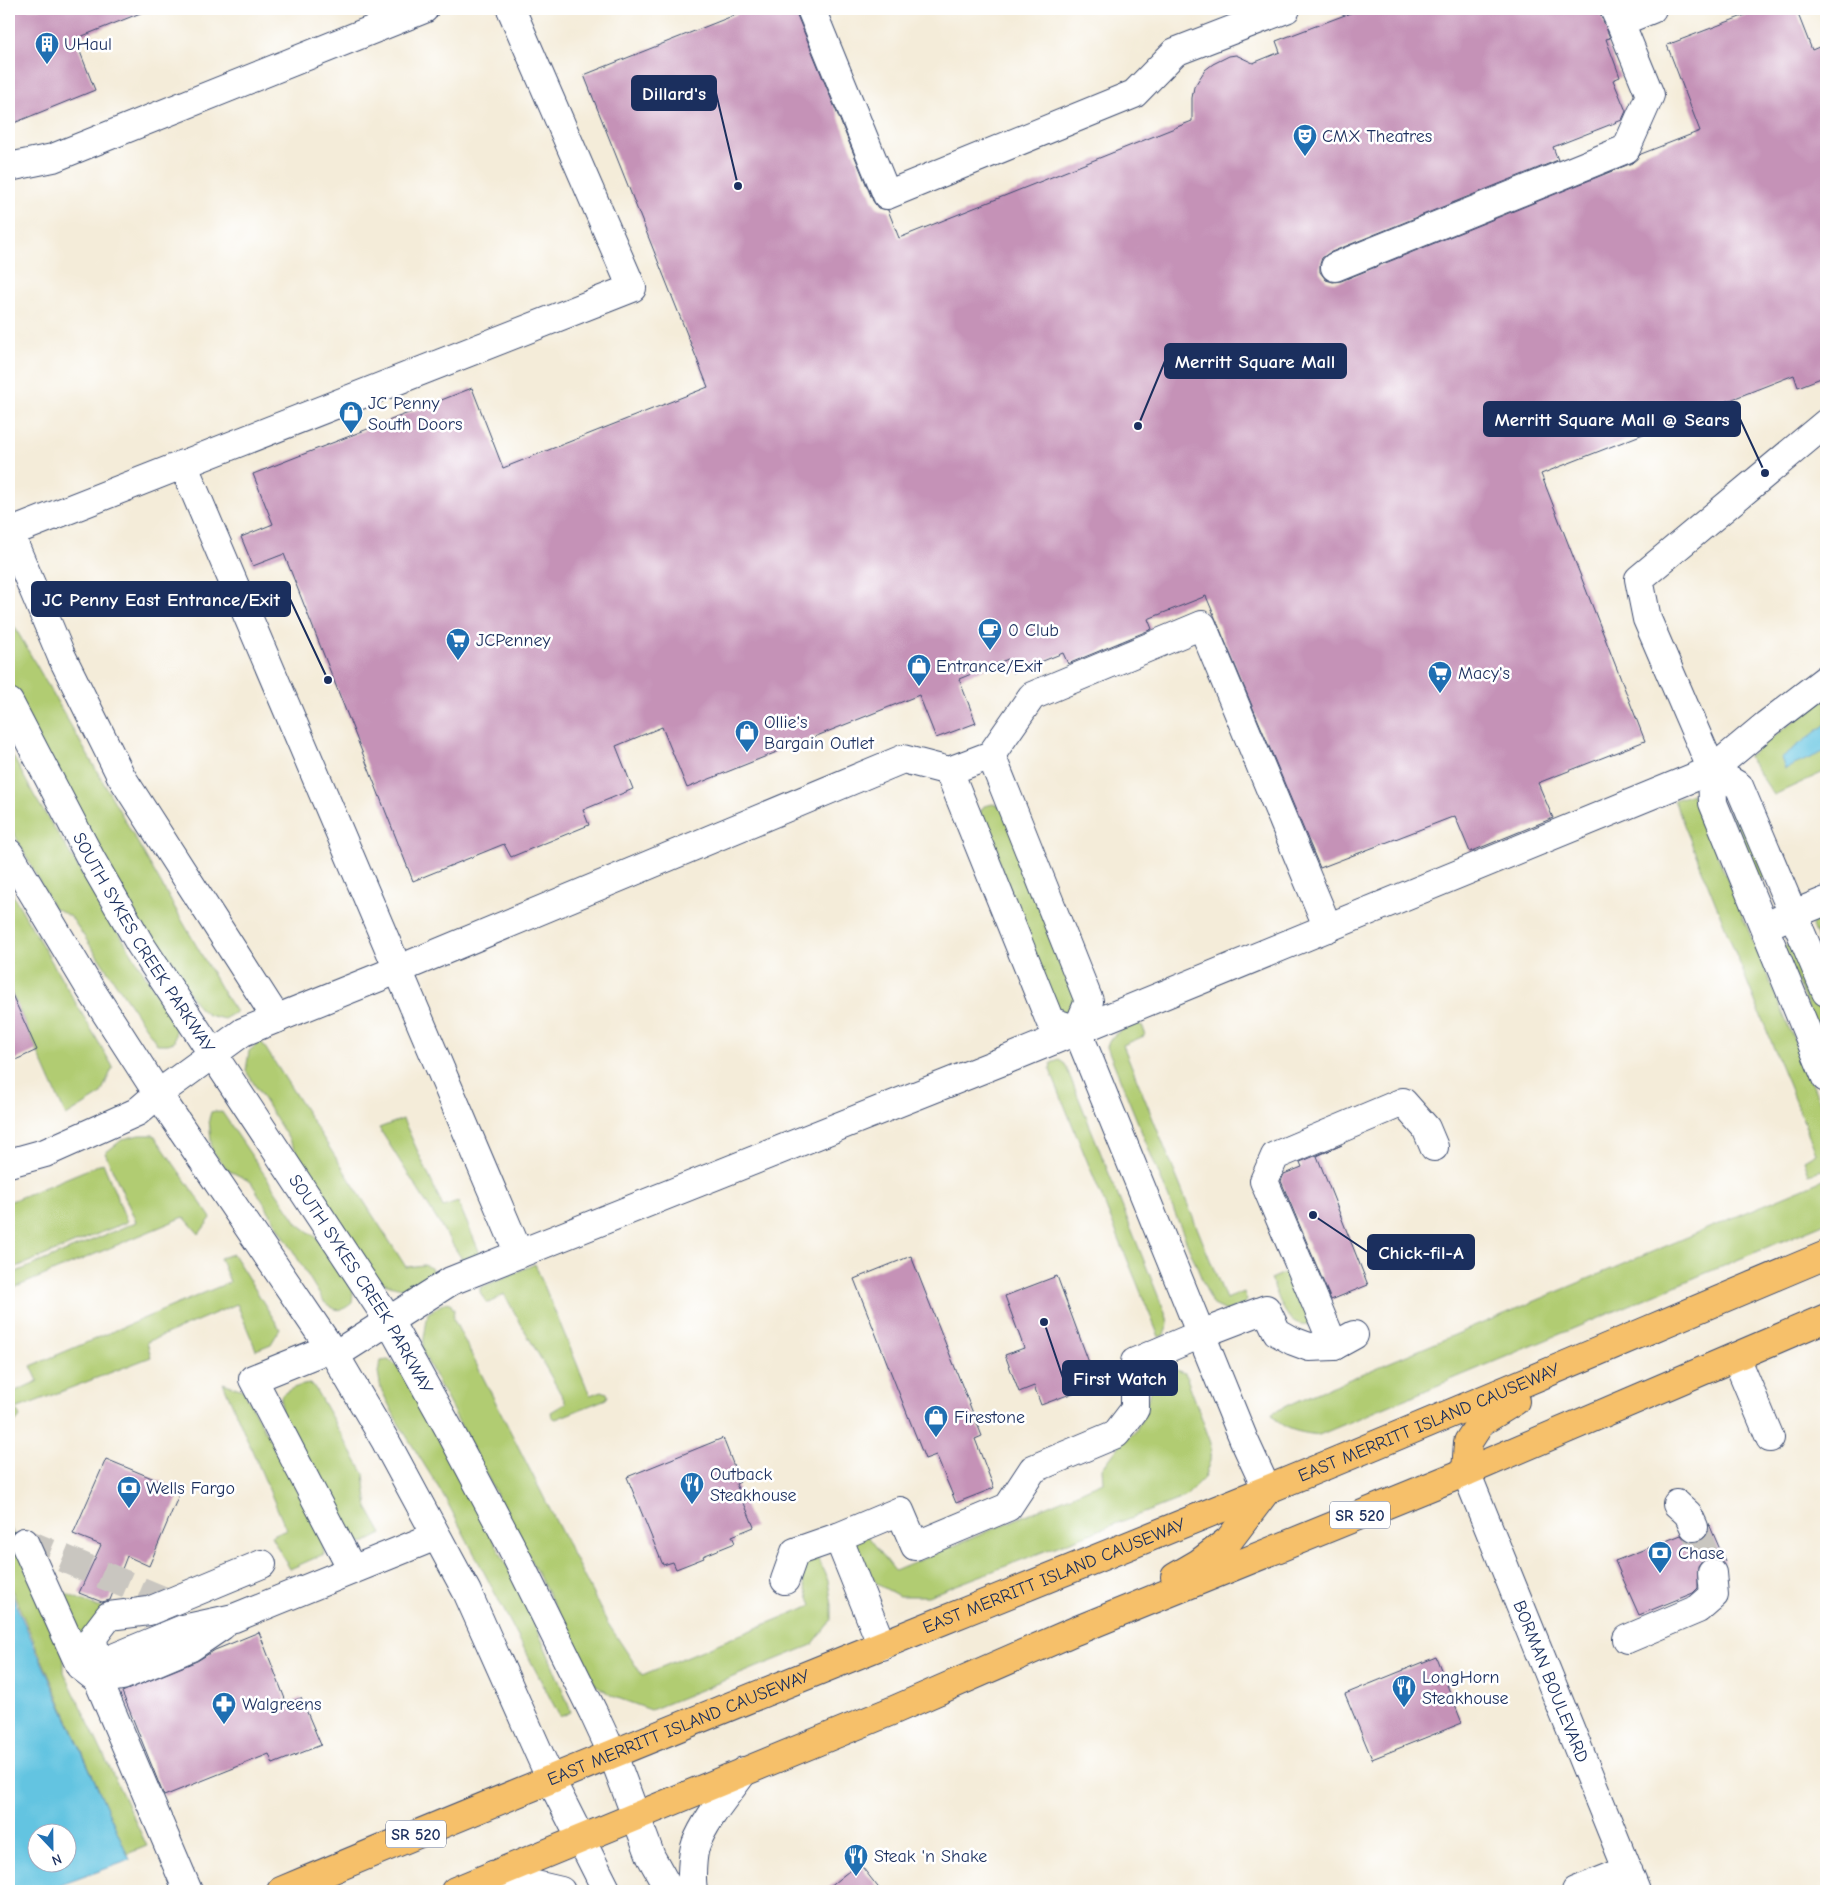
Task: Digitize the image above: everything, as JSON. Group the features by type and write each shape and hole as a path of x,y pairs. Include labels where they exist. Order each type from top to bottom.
{"main road":[{"name":"EAST MERRITT ISLAND CAUSEWAY","path":"281,1891 479,1808 1267,1490 1826,1255"},
{"name":"SR 520","path":"455,1891 894,1710 1075,1631 1466,1472 1826,1318"},
{"path":"1466,1472 1468,1442 1481,1422 1581,1358"},
{"path":"1075,1631 1199,1564 1229,1540 1267,1490"}],"street":[{"path":"9,167 53,158 424,9"},
{"path":"277,1019 121,776 61,655 9,532 632,288 511,9"},
{"path":"810,9 887,195 1134,94 1175,52 1286,9"},
{"path":"1335,267 1626,149 1650,95 1617,15 1652,9"},
{"path":"1826,422 1639,579 1647,619 1712,770 1713,802 1826,1078"},
{"path":"183,464 519,1254"},
{"path":"9,1163 52,1150 137,1112 158,1094 243,1032 398,970 903,759 949,771 992,755 1032,696 1202,625 1328,928"},
{"path":"352,1570 253,1379 332,1352 389,1321 451,1281 1008,1059 1712,770 1766,725 1826,680"},
{"name":"SOUTH SYKES CREEK PARKWAY","path":"9,702 91,859 140,944 389,1321 510,1544 613,1755 651,1857 670,1891"},
{"path":"992,755 1089,1001 1077,1030 1244,1440 1267,1490"},
{"path":"1712,770 1739,786 1826,992"},
{"path":"949,771 1050,1021 1077,1030"},
{"path":"9,853 91,990 158,1094 332,1352 386,1442 466,1592 551,1780 607,1891"},
{"path":"1764,926 1826,901"},
{"path":"785,1580 795,1552 838,1537 900,1511 915,1546 1008,1507 1033,1469 1116,1434 1135,1409 1135,1362 1266,1309 1277,1332 1293,1341 1309,1347 1344,1341 1264,1181 1275,1156 1403,1102 1426,1128 1434,1147"},
{"path":"1736,1357 1770,1438"},
{"name":"BORMAN BOULEVARD","path":"1466,1472 1632,1881"},
{"path":"1677,1504 1688,1514 1694,1527"},
{"path":"24,1542 80,1666 98,1680 122,1676 191,1647 234,1618 436,1536"},
{"path":"838,1537 882,1646"},
{"path":"188,1891 98,1680 93,1637 109,1616 150,1611 262,1564"},
{"path":"1627,1639 1698,1609 1714,1595 1712,1573"},
{"path":"692,1891 696,1845 711,1818 744,1772"},
{"path":"494,1875 560,1891"},
{"path":"1576,1891 1632,1881"}],"green space":[{"path":"9,617 236,1012 224,1019 208,1015 199,1008 142,925 57,780 9,684"},
{"path":"1826,697 1826,771 1774,795 1748,756"},
{"path":"9,749 35,797 173,1020 176,1029 174,1042 157,1044 71,917 53,907 9,824"},
{"path":"1692,794 1826,1117 1826,1173 1822,1170 1809,1174 1804,1160 1816,1153 1674,800"},
{"path":"1733,797 1766,877 1758,880 1725,800"},
{"path":"993,804 1002,807 1081,1010 1059,1021 980,812 984,806"},
{"path":"9,888 113,1067 100,1095 66,1116 9,987"},
{"path":"1826,911 1826,961 1812,926 1816,913"},
{"path":"1793,943 1826,1022 1826,1052 1783,947"},
{"path":"1138,1023 1143,1027 1144,1036 1123,1045 1226,1299 1244,1292 1247,1301 1226,1311 1212,1304 1107,1047 1115,1034"},
{"path":"261,1041 406,1267 424,1265 431,1268 434,1276 427,1282 414,1288 407,1288 392,1286 377,1280 246,1071 249,1051"},
{"path":"1059,1060 1065,1064 1167,1318 1168,1325 1164,1335 1159,1337 1050,1070 1051,1063"},
{"path":"211,1112 222,1112 298,1224 325,1244 353,1291 352,1303 348,1306 338,1310 324,1302 251,1182 228,1170 212,1151 209,1119"},
{"path":"403,1119 443,1207 458,1202 479,1251 479,1260 463,1261 379,1128"},
{"path":"139,1135 154,1135 211,1218 199,1234 184,1217 9,1290 9,1275 136,1222 105,1153 123,1139"},
{"path":"103,1163 127,1222 9,1270 9,1202"},
{"path":"1823,1180 1826,1184 1826,1221 1823,1224 1319,1435 1292,1430 1275,1419 1272,1413 1300,1400"},
{"path":"233,1254 280,1329 271,1344 256,1350 237,1304 147,1342 151,1357 16,1409 20,1417 9,1431 9,1394 38,1381 31,1366 230,1282 220,1258"},
{"path":"535,1264 590,1395 602,1391 607,1393 608,1396 606,1399 556,1419 552,1417 551,1412 566,1403 504,1294 490,1303 486,1302 480,1292 480,1288"},
{"path":"1289,1271 1298,1275 1289,1279 1299,1305 1309,1312 1313,1323 1304,1324 1296,1322 1290,1318 1281,1303 1271,1279"},
{"path":"446,1302 450,1303 454,1310 453,1318 607,1622 642,1675 812,1605 801,1577 803,1558 817,1557 828,1581 832,1619 812,1645 651,1710 612,1696 595,1684 422,1351 428,1313"},
{"path":"388,1360 395,1364 407,1378 495,1542 536,1626 571,1712 560,1717 445,1498 397,1421 381,1389 378,1372 381,1361"},
{"path":"1174,1369 1185,1373 1211,1443 1210,1461 1204,1478 1185,1497 928,1596 899,1596 877,1584 855,1553 853,1538 864,1531 895,1571 1103,1482 1102,1469 1123,1441 1135,1432 1145,1413 1151,1376"},
{"path":"223,1383 243,1390 322,1536 324,1554 290,1569 271,1536 286,1529"},
{"path":"309,1384 313,1385 364,1474 368,1509 382,1534 364,1543 351,1538 281,1411 281,1396 294,1388"},
{"path":"9,1524 64,1647 64,1672 147,1846 127,1854 9,1584"},
{"path":"59,1591 106,1610 84,1643"}],"water":[{"path":"1826,724 1826,751 1785,769 1781,758"},
{"path":"9,1589 130,1860 44,1891 9,1891"}],"building":[{"name":"UHaul","path":"9,9 148,10 75,39 95,90 9,125"},
{"path":"750,9 796,9 873,201 878,208 888,210 899,238 1192,121 1194,87 1205,70 1213,64 1229,56 1236,55 1253,63 1280,52 1276,41 1361,9 1599,9 1610,38 1606,39 1620,77 1613,80 1626,111 1622,120 1553,147 1558,160 1329,253 1322,258 1320,272 1326,280 1333,282 1341,281 1632,163 1641,154 1700,131 1667,45 1761,9 1796,9 1812,50 1826,44 1826,376 1798,387 1794,375 1541,474 1645,741 1538,783 1553,818 1470,852 1455,816 1320,868 1206,596 1148,619 1152,629 1068,664 1063,653 1013,673 1008,659 959,679 976,723 936,738 919,695 687,788 662,727 616,746 633,789 583,810 589,825 511,857 504,844 413,881 284,554 253,566 241,537 273,524 253,474 472,388 503,468 708,387 584,75"},
{"path":"9,988 37,1050 9,1063"},
{"path":"1342,1145 1317,1156 1368,1285 1331,1300 1281,1181 1284,1174 1302,1167 1300,1162"},
{"path":"911,1256 982,1436 975,1439 994,1488 956,1503 936,1455 925,1459 854,1279"},
{"path":"1057,1276 1097,1384 1041,1405 1034,1386 1019,1392 1005,1355 1024,1348 1005,1296"},
{"name":"Outback Steakhouse","path":"723,1438 740,1482 736,1484 754,1527 732,1536 735,1543 703,1556 704,1558 676,1569 673,1562 663,1565 627,1477"},
{"name":"Wells Fargo","path":"106,1459 181,1490 149,1566 127,1556 110,1600 102,1602 79,1593 101,1545 73,1534"},
{"name":"Chase","path":"1709,1524 1725,1561 1723,1563 1711,1557 1703,1560 1698,1567 1698,1588 1693,1593 1639,1615 1615,1561 1681,1535 1685,1540 1692,1542 1700,1541 1707,1536"},
{"name":"Walgreens","path":"259,1632 287,1704 301,1698 321,1745 273,1764 269,1754 164,1796 122,1692 197,1661 215,1650"},
{"name":"LongHorn Steakhouse","path":"1436,1657 1462,1723 1372,1759 1345,1694"},
{"name":"Steak 'n Shake","path":"859,1863 881,1891 824,1891"}],"tunnel":[{"path":"1694,1527 1712,1573"},
{"path":"24,1542 170,1603"}],"place":[{"name":"UHaul","path":"47,65"},
{"name":"CMX Theatres","path":"1305,157"},
{"name":"Dillard's","path":"738,186"},
{"name":"Merritt Square Mall","path":"1138,426"},
{"name":"JC Penny South Doors","path":"351,434"},
{"name":"Merritt Square Mall @ Sears","path":"1765,473"},
{"name":"0 Club","path":"990,651"},
{"name":"JCPenney","path":"458,661"},
{"name":"JC Penny East Entrance/Exit","path":"328,680"},
{"name":"Entrance/Exit","path":"919,687"},
{"name":"Macy's","path":"1440,694"},
{"name":"Ollie's Bargain Outlet","path":"747,753"},
{"name":"Chick-fil-A","path":"1313,1215"},
{"name":"First Watch","path":"1044,1322"},
{"name":"Firestone","path":"936,1438"},
{"name":"Outback Steakhouse","path":"692,1505"},
{"name":"Wells Fargo","path":"129,1509"},
{"name":"Chase","path":"1660,1574"},
{"name":"LongHorn Steakhouse","path":"1404,1708"},
{"name":"Walgreens","path":"224,1725"},
{"name":"Steak 'n Shake","path":"856,1877"}]}
